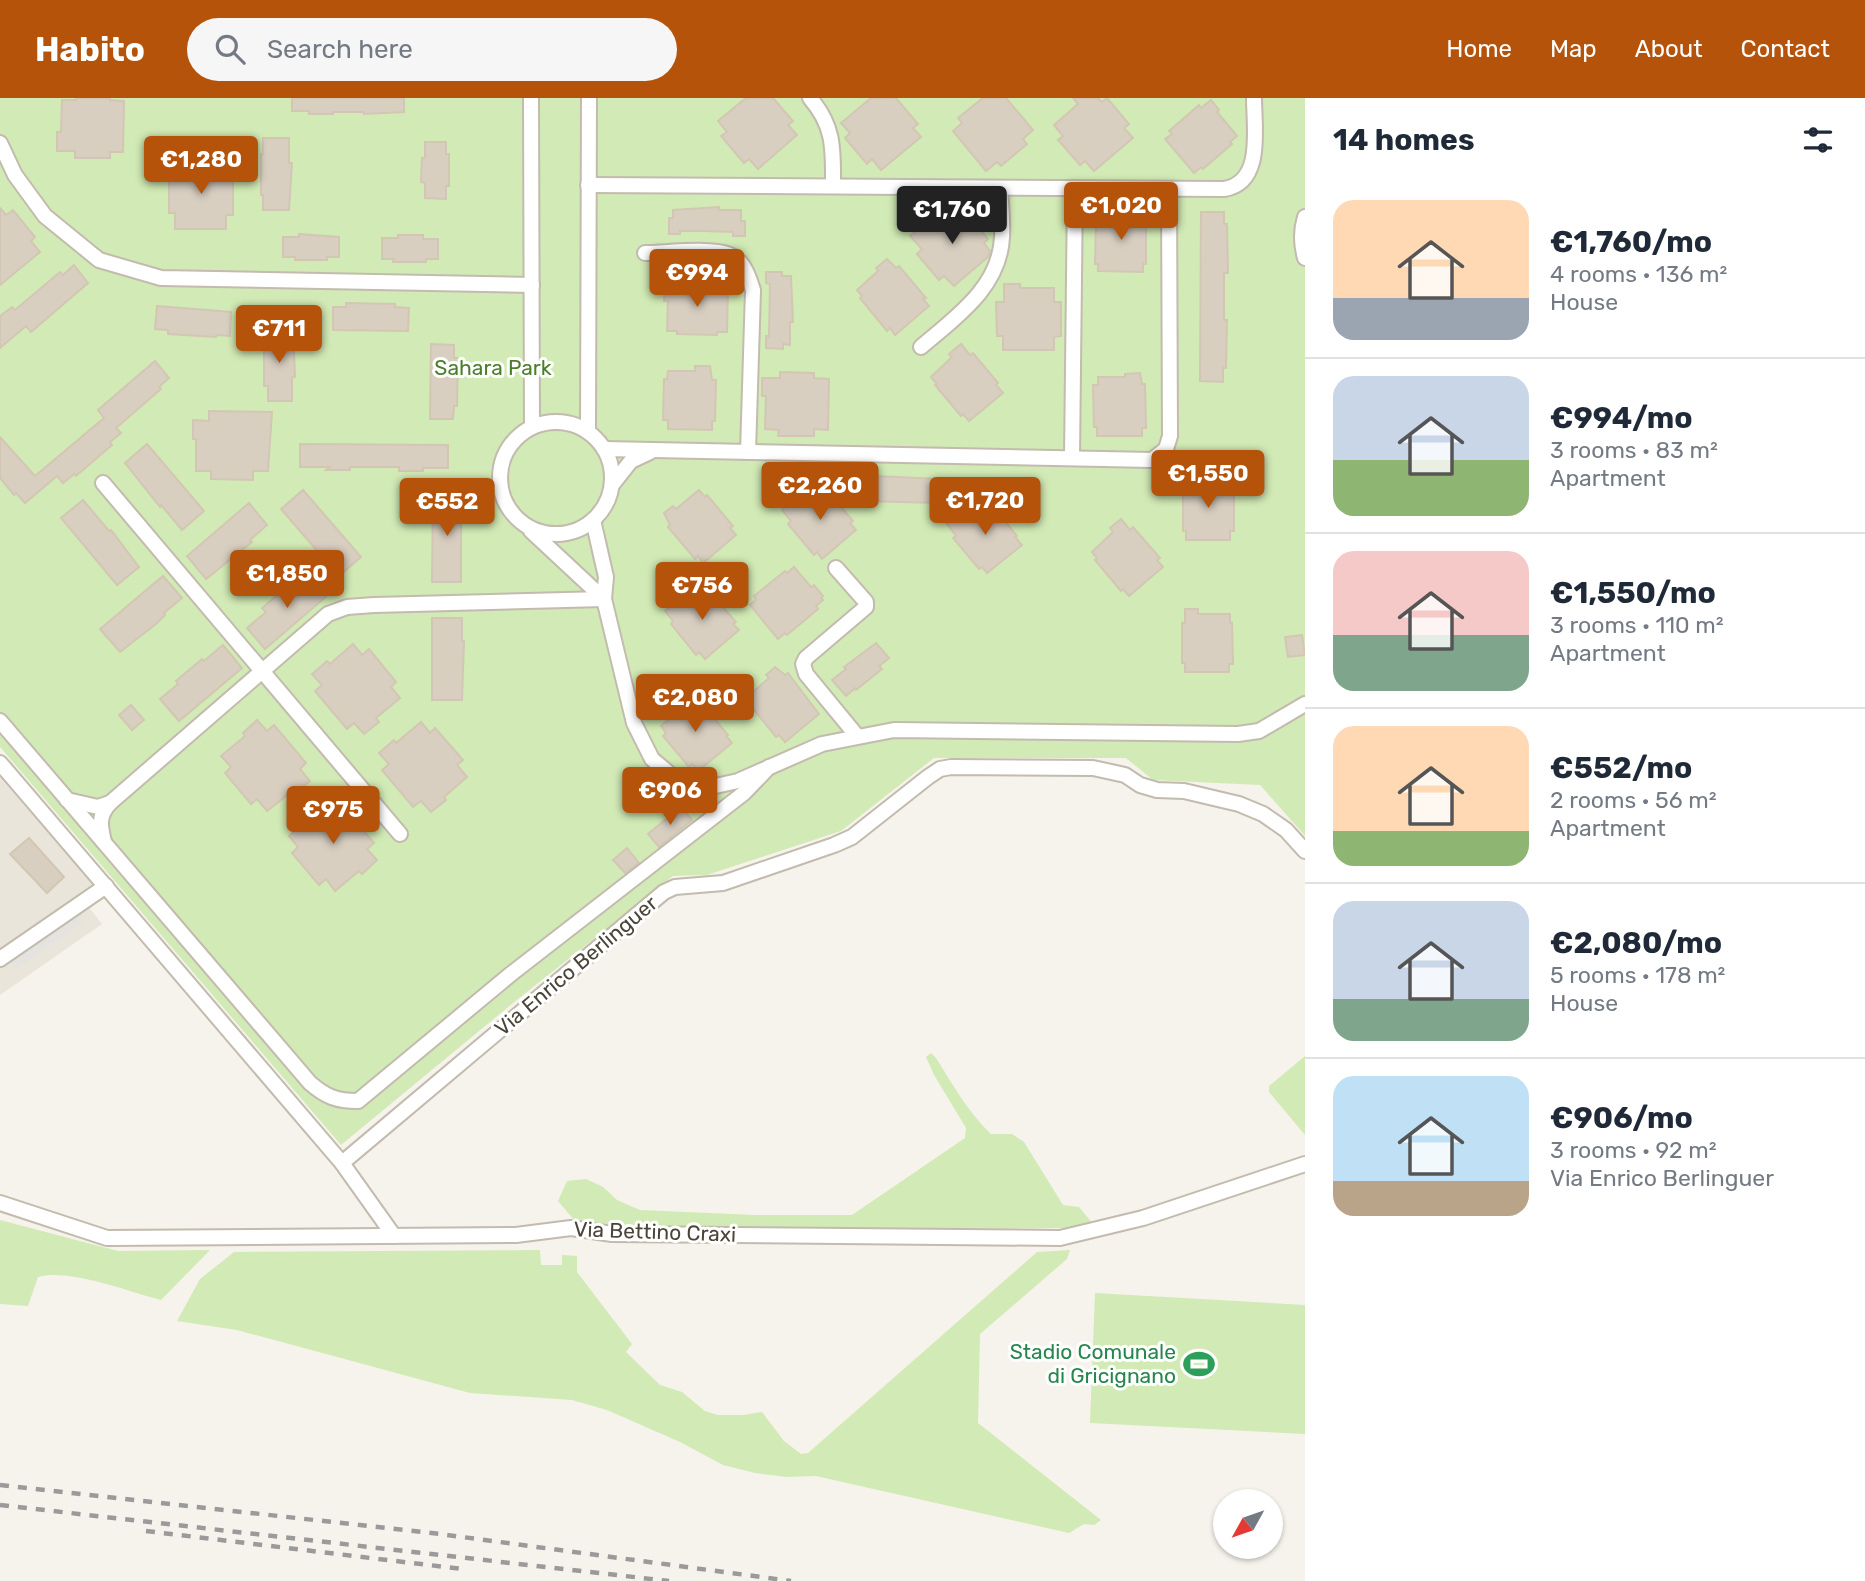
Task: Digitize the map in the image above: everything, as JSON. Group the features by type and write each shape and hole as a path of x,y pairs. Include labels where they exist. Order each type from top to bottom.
{"street":[{"path":"531,98 532,427"},
{"path":"588,432 589,98"},
{"path":"810,98 821,111 830,130 833,187"},
{"path":"588,185 1232,188 1250,171 1253,159 1254,98"},
{"path":"0,143 15,175 44,216 99,260 161,278 532,285"},
{"path":"921,347 966,309 993,275 1003,236 1000,188"},
{"path":"1072,458 1075,188"},
{"path":"604,449 1152,460 1166,449 1170,436 1169,189"},
{"path":"1305,216 1302,226 1305,258"},
{"path":"645,253 715,252 733,256 745,269 753,290 748,452"},
{"path":"518,519 531,528 547,533 572,531 593,520 609,498 612,485 611,467 604,449 588,432 570,424 551,422 532,427 517,437 507,452 501,469 501,487 507,504 518,519 604,600"},
{"path":"612,485 631,461 655,450"},
{"path":"103,483 400,834"},
{"path":"593,520 606,577 604,600 634,723 652,759 677,780 702,789 738,781 822,744 894,730 1238,734 1259,732 1305,704"},
{"path":"836,568 866,602 866,607 806,658 803,664 806,674 857,736"},
{"path":"105,845 100,821 103,811 110,803 328,614 347,607 604,600"},
{"path":"0,721 310,1083 326,1097 341,1101 358,1101 511,974 744,793 769,767"},
{"path":"0,763 342,1163 394,1236"},
{"name":"Via Enrico Berlinguer","path":"342,1163 664,892 675,887 723,883 852,837 940,769 1093,768 1125,775 1140,785 1157,790 1184,791 1239,804 1263,814 1286,830 1305,851"},
{"path":"66,799 86,806 98,807 110,803"},
{"path":"0,960 106,886"},
{"name":"Via Bettino Craxi","path":"0,1203 107,1238 516,1235 571,1228 612,1234 1060,1238 1143,1217 1305,1164"}],"shaded area":[{"path":"0,773 95,885 79,895 102,924 0,995"},
{"path":"82,908 81,924 17,968 12,967 13,956"}],"green space":[{"name":"Sahara Park","path":"0,98 1305,98 1305,836 1260,785 1153,780 1126,758 934,758 841,831 707,875 673,876 341,1145 0,747"},
{"path":"931,1053 983,1126 991,1134 1012,1134 1024,1142 1063,1205 1079,1207 1093,1224 1082,1228 673,1230 598,1227 574,1220 558,1201 567,1181 586,1179 603,1187 617,1200 640,1210 755,1215 852,1215 965,1138 966,1128 926,1057"},
{"path":"1305,1056 1305,1135 1269,1092 1269,1086"},
{"path":"0,1220 118,1251 210,1250 161,1300 82,1278 51,1275 38,1277 28,1306 0,1304"},
{"path":"540,1250 541,1265 562,1265 562,1255 577,1256 577,1272 632,1344 626,1352 660,1385 682,1392 705,1411 718,1415 762,1412 784,1441 801,1454 808,1453 1037,1252 1070,1250 1067,1259 980,1334 978,1423 1101,1520 1094,1525 1084,1524 1069,1533 816,1476 787,1477 755,1473 723,1465 680,1442 607,1410 572,1400 470,1393 237,1330 177,1321 200,1279 234,1252"},
{"name":"Stadio Comunale di Gricignano","path":"1095,1293 1305,1305 1305,1434 1090,1423"}],"building":[{"path":"110,98 124,101 123,152 110,152 110,158 75,158 75,151 57,151 57,132 61,132 62,100"},
{"path":"292,98 404,98 404,112 309,114 309,111 292,111"},
{"path":"746,98 773,98 793,121 788,125 797,135 758,169 749,159 744,163 721,136 727,132 718,121"},
{"path":"871,98 896,98 918,124 913,128 921,137 881,170 872,159 867,164 845,138 850,133 841,123"},
{"path":"983,98 1006,98 1033,130 1023,139 1027,144 1001,166 997,162 986,171 953,131 962,123 958,118"},
{"path":"1073,98 1098,98 1102,102 1107,98 1129,124 1124,128 1133,138 1094,171 1085,161 1080,165 1058,140 1063,136 1054,125 1078,104"},
{"path":"1211,100 1219,110 1217,112 1237,136 1230,142 1232,144 1203,169 1201,167 1194,173 1165,139 1172,134 1169,131 1199,105 1201,108"},
{"path":"263,138 289,138 289,163 292,163 289,210 263,210"},
{"path":"425,142 446,142 446,154 449,154 449,186 446,186 446,199 425,198 425,183 421,182"},
{"path":"175,162 227,165 227,179 233,179 233,215 226,215 226,229 175,229 175,213 169,213 169,179 175,179"},
{"path":"719,207 719,210 741,210 741,221 745,221 745,236 733,236 733,232 703,231 669,234 669,218 673,218 673,210"},
{"path":"952,207 961,217 966,213 988,239 984,243 990,251 988,257 954,286 944,276 939,280 917,254 922,249 910,236 924,224 927,228"},
{"path":"0,208 6,215 13,210 35,237 31,241 40,252 0,285"},
{"path":"1127,209 1142,209 1143,222 1146,223 1146,264 1143,264 1143,272 1098,271 1098,264 1095,264 1096,221 1099,212 1127,213"},
{"path":"1201,212 1224,212 1224,224 1227,224 1228,273 1224,273 1226,368 1223,368 1223,382 1200,381"},
{"path":"299,234 339,237 339,257 327,257 327,260 295,260 295,257 283,257 283,237 299,237"},
{"path":"398,235 423,235 423,239 438,239 438,259 426,259 426,262 393,262 394,259 382,259 382,238 398,238"},
{"path":"887,259 896,268 899,266 926,298 923,299 929,306 895,335 890,328 887,331 860,298 862,296 857,290"},
{"path":"74,265 88,283 31,332 26,326 0,348 0,316 12,307 15,310 60,272 63,275"},
{"path":"766,272 782,272 782,276 791,276 793,322 790,322 790,345 783,344 783,349 766,348 766,336 769,336 770,284 766,283"},
{"path":"676,283 717,284 717,287 728,287 727,332 717,332 717,335 677,334 677,331 667,331 668,301 664,301 665,287 676,287"},
{"path":"1004,284 1020,284 1020,288 1054,288 1054,302 1061,302 1061,336 1054,337 1054,350 1003,350 1003,336 997,336 996,302 1004,302"},
{"path":"346,303 395,304 395,307 409,308 408,331 333,330 333,307 346,307"},
{"path":"157,306 231,312 230,336 168,334 168,330 155,329"},
{"path":"268,329 293,329 295,377 292,377 292,401 268,401 268,386 264,386 264,343 268,343"},
{"path":"431,344 454,345 454,358 458,358 457,406 454,406 453,419 430,419"},
{"path":"961,344 970,355 973,353 1003,393 969,421 963,414 961,416 931,377 952,357 949,354"},
{"path":"155,361 169,378 159,387 161,389 116,428 121,433 110,442 112,445 76,476 74,474 63,483 57,476 25,503 16,493 14,495 0,478 0,437 35,476 104,418 98,410"},
{"path":"695,366 710,366 712,380 716,380 715,421 712,421 712,430 668,429 668,420 663,420 664,379 667,379 668,371 695,371"},
{"path":"780,372 814,373 814,378 829,379 828,430 814,429 814,436 778,436 779,430 765,429 766,396 762,396 762,378 780,378"},
{"path":"1140,373 1142,384 1145,384 1146,428 1142,428 1142,436 1097,436 1097,427 1094,427 1093,385 1098,385 1098,377 1125,377 1125,374"},
{"path":"209,411 272,412 268,471 253,471 253,480 211,479 211,471 196,471 193,420 209,421"},
{"path":"147,444 204,511 182,530 125,463"},
{"path":"300,444 448,445 448,468 399,471 399,467 326,470 330,467 300,467"},
{"path":"876,476 939,479 938,503 863,501 864,478"},
{"path":"1186,477 1198,477 1199,481 1231,481 1231,490 1234,490 1234,531 1230,531 1230,540 1186,540 1186,531 1183,531 1183,490 1186,491"},
{"path":"819,486 824,493 827,490 853,521 850,523 856,530 822,559 817,552 814,555 788,524 791,521 782,510 793,501 796,505"},
{"path":"303,490 361,557 339,576 281,509"},
{"path":"699,490 705,497 707,495 733,526 730,528 736,535 703,563 698,556 695,559 668,527 670,525 664,513 673,506 676,509"},
{"path":"433,493 461,494 461,582 432,582"},
{"path":"83,500 109,531 111,530 139,567 117,585 61,518"},
{"path":"983,500 989,508 992,505 1022,545 987,573 982,567 979,569 953,538 956,536 947,524 957,516 960,520"},
{"path":"249,503 267,525 250,540 252,542 206,579 187,556"},
{"path":"1121,519 1130,530 1133,527 1160,558 1157,560 1163,567 1129,596 1123,589 1121,591 1095,560 1097,558 1092,552 1113,532 1110,528"},
{"path":"794,567 811,587 814,585 823,600 816,606 818,609 787,635 785,633 778,639 750,605 756,600 754,596"},
{"path":"309,573 328,595 265,649 247,628 266,612 262,608 288,586 291,589"},
{"path":"163,576 182,598 164,613 156,624 120,652 100,629"},
{"path":"701,586 707,593 709,591 736,622 733,624 739,630 705,659 699,652 696,655 671,624 673,621 665,611 676,602 678,605"},
{"path":"1185,609 1198,609 1198,614 1230,614 1233,664 1229,664 1229,672 1185,672 1185,663 1182,663 1182,623 1185,623"},
{"path":"432,618 462,618 462,700 432,700"},
{"path":"1302,635 1305,655 1288,657 1285,637"},
{"path":"876,643 889,658 879,666 882,669 846,696 832,680 846,669 844,667"},
{"path":"353,644 362,655 369,649 396,682 391,687 400,698 376,718 379,722 364,734 354,723 347,729 315,691 322,685 312,674 327,661 330,664"},
{"path":"223,645 242,668 179,721 160,699 178,684 176,681"},
{"path":"775,667 785,675 788,673 819,714 785,742 779,735 776,737 747,697 769,678 766,675"},
{"path":"690,694 700,706 702,704 732,743 698,771 692,764 689,767 663,736 666,733 661,726 682,708 679,704"},
{"path":"131,705 144,720 132,730 119,715"},
{"path":"257,720 267,731 274,725 306,763 300,769 310,781 267,811 257,799 251,804 225,773 231,767 221,756 245,736 243,733"},
{"path":"421,722 430,733 435,728 463,760 457,765 467,777 431,812 421,801 413,807 382,770 389,764 379,753"},
{"path":"325,801 334,811 341,804 374,843 367,849 377,860 362,874 359,871 335,891 326,879 319,885 292,853 298,847 289,836"},
{"path":"681,807 692,820 659,847 648,834"},
{"path":"29,838 64,877 47,893 10,854"},
{"path":"627,848 639,863 625,873 613,860"}],"railway":[{"path":"0,1485 440,1534 791,1581"},
{"path":"0,1505 669,1581"},
{"path":"146,1531 462,1569"}],"place":[{"name":"Stadio Comunale di Gricignano","path":"1199,1364"}]}
